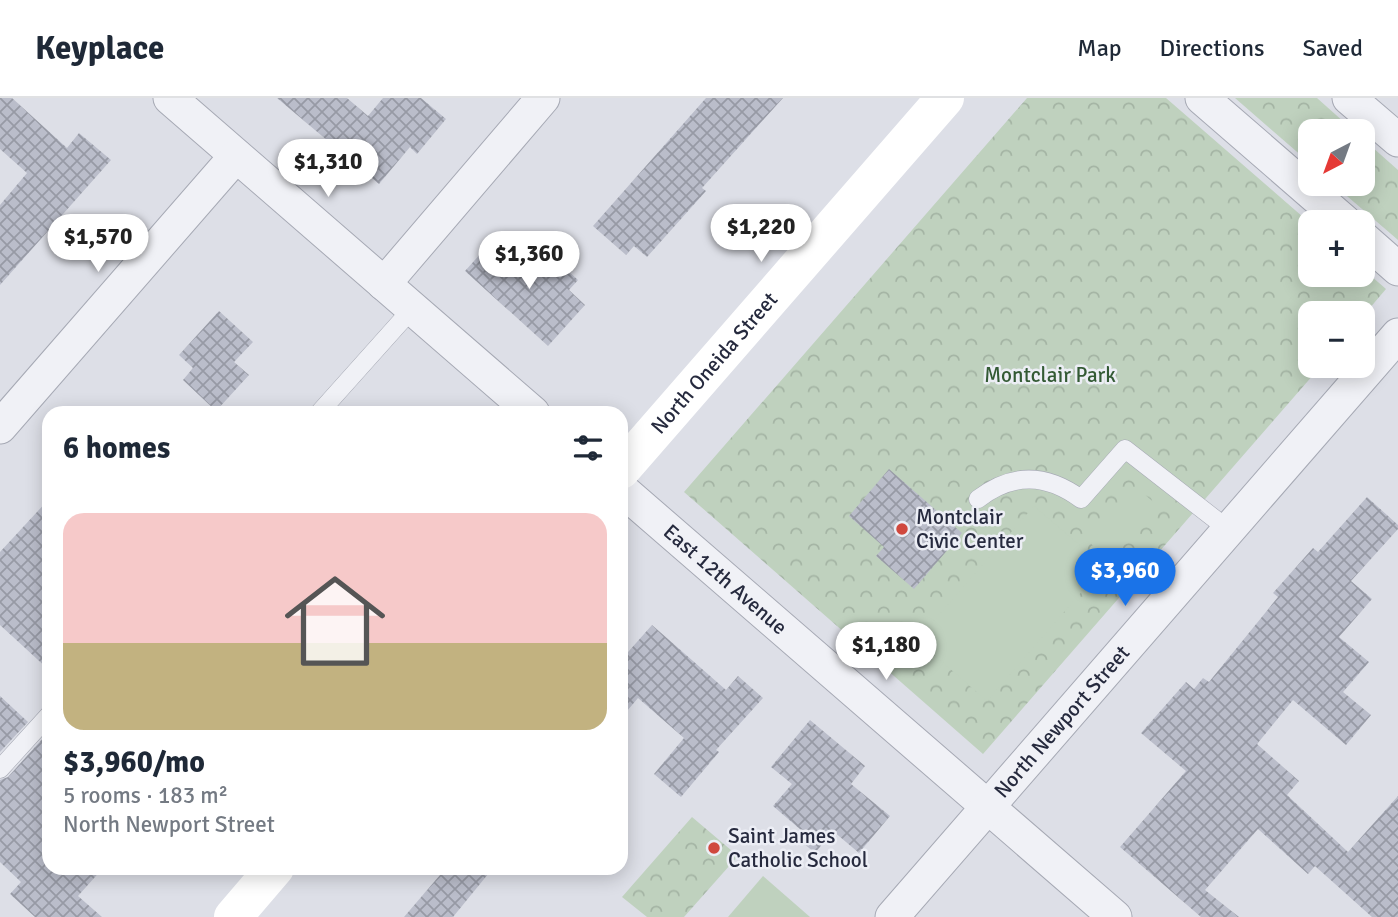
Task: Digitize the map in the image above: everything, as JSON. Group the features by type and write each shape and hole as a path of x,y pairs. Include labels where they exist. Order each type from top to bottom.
{"street":[{"path":"170,98 525,406"},
{"path":"384,284 543,98"},
{"name":"North Oneida Street","path":"628,462 945,98"},
{"path":"1202,98 1331,210"},
{"path":"1349,98 1398,140"},
{"path":"0,427 236,156"},
{"path":"1375,249 1398,269"},
{"name":"North Newport Street","path":"892,917 1398,335"},
{"name":"East 12th Avenue","path":"628,495 1115,917"},
{"path":"233,917 269,875"}],"lane":[{"path":"325,406 412,309"},
{"path":"978,499 1003,483 1039,478 1059,484 1081,499 1125,449 1229,530"},
{"path":"0,769 42,723"}],"green space":[{"name":"Montclair Park","path":"1027,98 1166,98 1298,213 1298,287 1375,287 1375,279 1386,289 1375,302 1298,301 1298,378 1311,378 983,754 684,492"},
{"path":"1235,98 1317,98 1341,119 1298,119 1298,153"},
{"path":"1376,151 1398,170 1398,240 1375,220 1375,210 1363,210 1347,196 1376,196"},
{"path":"1138,489 1156,504 1108,559 1090,543"},
{"path":"1034,506 1104,566 987,701 917,640"},
{"path":"692,817 738,856 684,917 647,917 622,897"},
{"path":"763,876 810,917 728,917"}],"building":[{"path":"0,98 12,98 67,148 79,133 111,160 0,285 0,205 27,173 0,149"},
{"path":"277,98 347,98 368,116 383,98 421,98 446,119 417,154 410,147 379,184"},
{"path":"706,98 783,98 702,188 706,191 647,257 634,246 626,255 593,226"},
{"path":"492,241 528,273 547,252 578,280 569,290 585,305 548,346 465,271"},
{"path":"219,311 253,342 234,362 249,375 221,406 211,406 183,380 193,368 179,355"},
{"name":"Montclair Civic Center","path":"889,469 962,533 914,589 876,556 884,547 849,516"},
{"path":"1367,497 1398,525 1398,529 1351,581 1372,599 1339,637 1369,662 1343,692 1371,715 1346,745 1293,700 1257,744 1299,781 1287,795 1348,852 1398,796 1398,917 1372,917 1315,866 1308,874 1258,829 1205,890 1239,917 1201,917 1120,847 1186,771 1141,733 1186,682 1194,689 1203,678 1209,682 1278,597 1273,593 1313,548 1318,552"},
{"path":"42,507 42,664 0,625 0,552"},
{"path":"652,625 726,690 738,676 763,698 716,750 719,752 681,797 654,774 684,738 638,698 628,710 628,652"},
{"path":"0,696 28,722 0,752"},
{"path":"810,720 865,766 851,784 890,816 859,853 833,831 815,853 796,837 801,830 773,806 792,784 771,767"},
{"path":"42,739 42,875 97,875 78,896 102,917 35,917 10,894 21,882 0,862 0,780 8,777"},
{"path":"440,875 487,875 453,917 404,917"}],"place":[{"name":"Montclair Civic Center","path":"902,529"},
{"name":"Saint James Catholic School","path":"714,848"}]}
